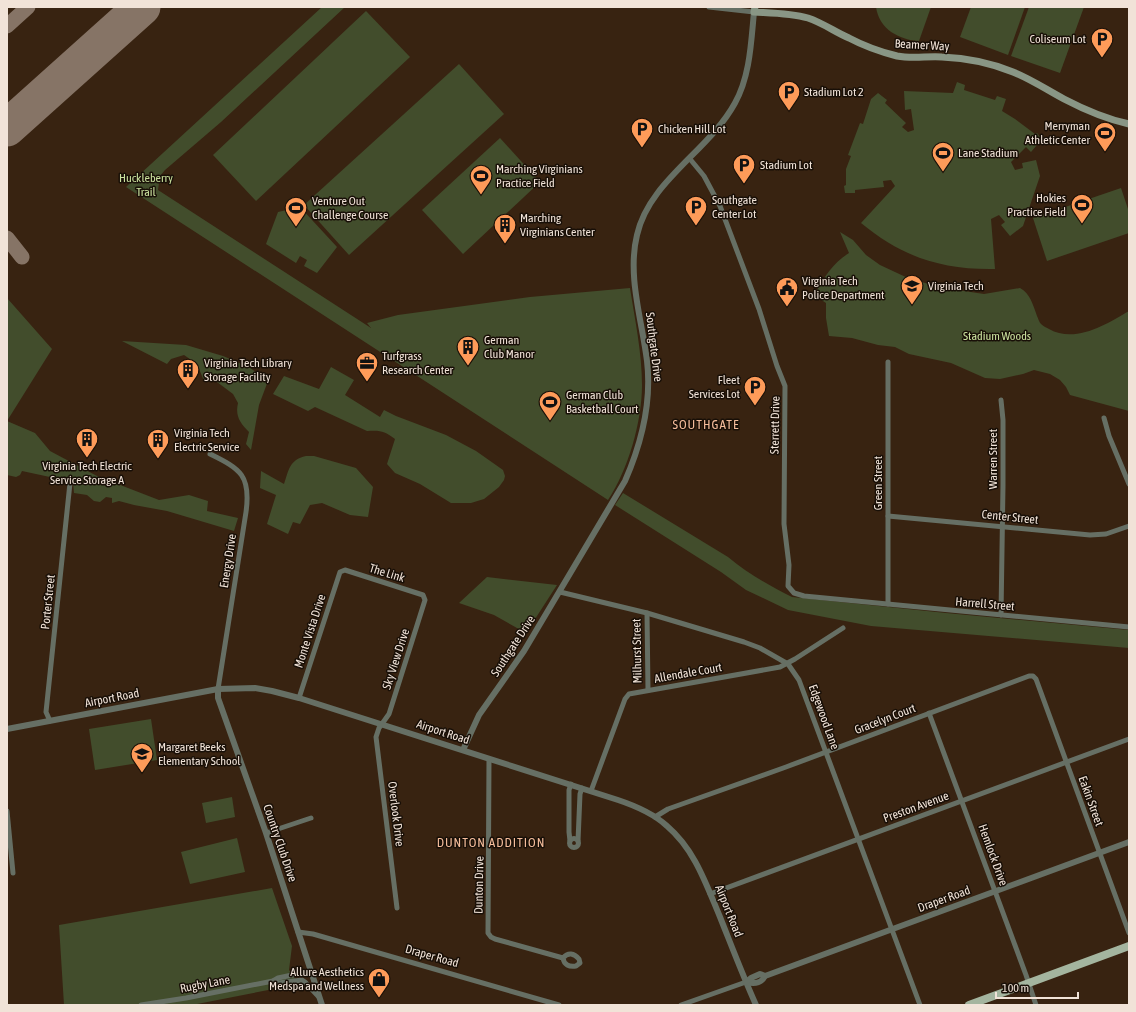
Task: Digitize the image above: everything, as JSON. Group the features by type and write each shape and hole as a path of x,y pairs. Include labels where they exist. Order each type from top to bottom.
{"main road":[{"name":"Beamer Way","path":"754,10 793,14 808,18 850,39 885,53 897,56 964,59 1014,72 1094,114 1129,124"},
{"path":"969,1005 1129,946"}],"street":[{"name":"Beamer Way","path":"709,7 754,10"},
{"name":"Southgate Drive","path":"463,750 479,715 524,651 625,480 640,440 648,404 648,377 633,263 637,235 642,220 658,192 719,128 736,102 747,71 751,49 754,10"},
{"name":"Sterrett Drive","path":"690,159 701,170 720,206 759,309 785,386 784,524 789,565 788,586 794,592 804,596 840,599"},
{"name":"Green Street","path":"888,362 888,604"},
{"name":"Warren Street","path":"1001,400 1003,420 1001,615"},
{"path":"1104,418 1109,436 1129,484"},
{"name":"Energy Drive","path":"210,454 228,463 239,472 245,481 248,493 218,689"},
{"name":"Porter Street","path":"50,721 46,712 70,483"},
{"name":"Center Street","path":"888,516 1096,535 1106,534 1129,526"},
{"name":"The Link","path":"341,571 345,570 422,594 425,597"},
{"name":"Monte Vista Drive","path":"299,698 338,575 341,571"},
{"name":"Edgewood Lane","path":"560,592 647,612 744,642 760,648 788,664 799,680 920,1005"},
{"name":"Sky View Drive","path":"382,724 389,714 425,597"},
{"name":"Harrell Street","path":"840,599 1129,627"},
{"name":"Milhurst Street","path":"647,612 648,690"},
{"name":"Allendale Court","path":"591,791 625,699 629,694 633,692 700,682 780,667 788,664 843,628"},
{"name":"Gracelyn Court","path":"655,817 668,809 1029,676 1033,676"},
{"name":"Eakin Street","path":"1033,676 1036,679 1129,933"},
{"name":"Airport Road","path":"7,729 218,689 255,688 272,690 571,784 635,806 655,817 672,830 697,864 756,1005"},
{"name":"Country Club Drive","path":"218,689 218,698 266,833 322,1005"},
{"name":"Hemlock Drive","path":"929,714 996,892 1036,1005"},
{"name":"Overlook Drive","path":"382,724 376,737 397,908"},
{"name":"Preston Avenue","path":"710,894 1129,739"},
{"name":"Dunton Drive","path":"489,759 488,933 495,939 563,958"},
{"path":"571,784 568,832 570,844 574,847 577,846 578,841 580,794 582,788"},
{"path":"7,811 13,873"},
{"path":"266,833 311,818"},
{"name":"Draper Road","path":"681,1005 746,982 754,984 763,980 765,976 1129,842"},
{"name":"Draper Road","path":"298,932 313,934 559,1005"},
{"name":"Rugby Lane","path":"141,1005 273,981 278,978 311,971"},
{"name":"Rugby Lane","path":"273,981 279,983 298,980 303,981 320,998"}],"green space":[{"name":"Huckleberry Trail","path":"322,7 345,7 221,122 165,170 160,176 158,190 371,328 367,323 398,315 530,297 630,288 641,361 642,385 640,414 628,460 622,475 608,500 126,187"},
{"path":"876,7 931,7 919,41 897,36 891,32 881,21"},
{"path":"971,7 1025,7 1008,55 960,37"},
{"path":"1029,7 1084,7 1060,73 1011,56"},
{"path":"366,11 410,57 256,201 213,155"},
{"path":"459,64 504,114 349,255 304,205"},
{"name":"Lane Stadium","path":"957,82 965,85 964,90 995,100 997,96 1006,99 1002,111 1035,134 1037,133 1042,139 1031,152 1026,147 1011,162 1015,170 1023,168 1022,163 1036,160 1040,176 1023,226 1010,236 1001,225 1005,222 999,215 991,219 995,269 957,267 924,259 907,253 892,245 861,223 895,186 891,180 883,181 884,187 855,190 855,193 845,193 844,186 846,185 846,169 851,156 848,155 860,123 863,124 871,99 878,93 887,100 885,103 906,123 902,127 908,132 914,130 911,109 905,110 904,91 953,93"},
{"name":"Marching Virginians Practice Field","path":"500,138 540,182 463,254 422,210"},
{"name":"Hokies Practice Field","path":"1121,188 1129,212 1129,233 1047,261 1033,218"},
{"name":"Venture Out Challenge Course","path":"300,207 337,247 317,273 304,266 307,260 300,256 296,263 266,244 278,212"},
{"name":"Stadium Woods","path":"840,232 853,240 866,255 880,265 910,279 944,288 984,294 1020,288 1029,296 1041,324 1048,329 1059,333 1080,333 1090,330 1101,326 1129,311 1129,411 1070,395 1060,380 1050,374 1034,370 1000,379 985,378 951,363 909,354 895,347 878,345 852,338 829,336 826,318 826,303 820,299 816,292 830,270 849,253"},
{"path":"7,298 52,349 7,421"},
{"path":"122,341 186,345 223,356 249,367 268,381 259,405 251,450 246,444 249,432 239,419 237,412 238,403 233,394 213,379 204,381 197,364 184,355 171,359 167,364"},
{"path":"331,367 354,380 345,395 380,417 384,410 446,435 476,451 503,470 505,476 504,480 499,487 484,499 471,503 451,503 420,484 395,473 387,464 395,439 388,434 379,431 367,431 315,407 308,411 273,394 284,376 319,389"},
{"path":"7,421 35,433 50,451 97,476 159,500 189,495 208,501 207,511 238,518 234,531 167,511 119,501 112,503 112,498 106,497 100,502 94,501 87,495 74,493 73,482 22,471 20,475 16,477 7,475"},
{"path":"306,456 314,456 356,468 373,487 368,517 350,515 322,503 310,505 300,524 293,522 288,534 267,524 276,495 260,488 261,471 284,484 290,466 296,460"},
{"path":"623,493 728,557 759,579 792,597 1129,630 1129,648 871,626 788,610 746,590 721,572 615,505"},
{"path":"487,577 557,585 526,633 494,615 459,603"},
{"path":"151,719 157,760 95,770 89,729"},
{"path":"232,797 235,817 206,823 202,803"},
{"path":"237,838 245,872 190,884 181,852"},
{"path":"272,888 292,946 289,970 299,984 192,1005 64,1005 59,925"}],"taxiway":[{"path":"7,26 28,7"},
{"path":"7,238 22,257"}],"runway":[{"path":"7,128 142,7"}],"place":[{"name":"Coliseum Lot","path":"1102,58"},
{"name":"Stadium Lot 2","path":"789,112"},
{"name":"Chicken Hill Lot","path":"642,148"},
{"name":"Merryman Athletic Center","path":"1105,152"},
{"name":"Lane Stadium","path":"943,172"},
{"name":"Stadium Lot","path":"744,184"},
{"name":"Marching Virginians Practice Field","path":"481,196"},
{"name":"Hokies Practice Field","path":"1082,224"},
{"name":"Southgate Center Lot","path":"696,226"},
{"name":"Venture Out Challenge Course","path":"296,228"},
{"name":"Marching Virginians Center","path":"505,244"},
{"name":"Virginia Tech","path":"912,306"},
{"name":"Virginia Tech Police Department","path":"787,308"},
{"name":"German Club Manor","path":"468,366"},
{"name":"Turfgrass Research Center","path":"367,382"},
{"name":"Virginia Tech Library Storage Facility","path":"188,390"},
{"name":"Fleet Services Lot","path":"755,406"},
{"name":"German Club Basketball Court","path":"550,422"},
{"name":"Virginia Tech Electric Service Storage A","path":"87,458"},
{"name":"Virginia Tech Electric Service","path":"158,460"},
{"name":"Margaret Beeks Elementary School","path":"142,774"},
{"name":"Allure Aesthetics Medspa and Wellness","path":"379,998"}],"district":[{"name":"SOUTHGATE","path":"706,424"},
{"name":"DUNTON ADDITION","path":"491,842"}]}
